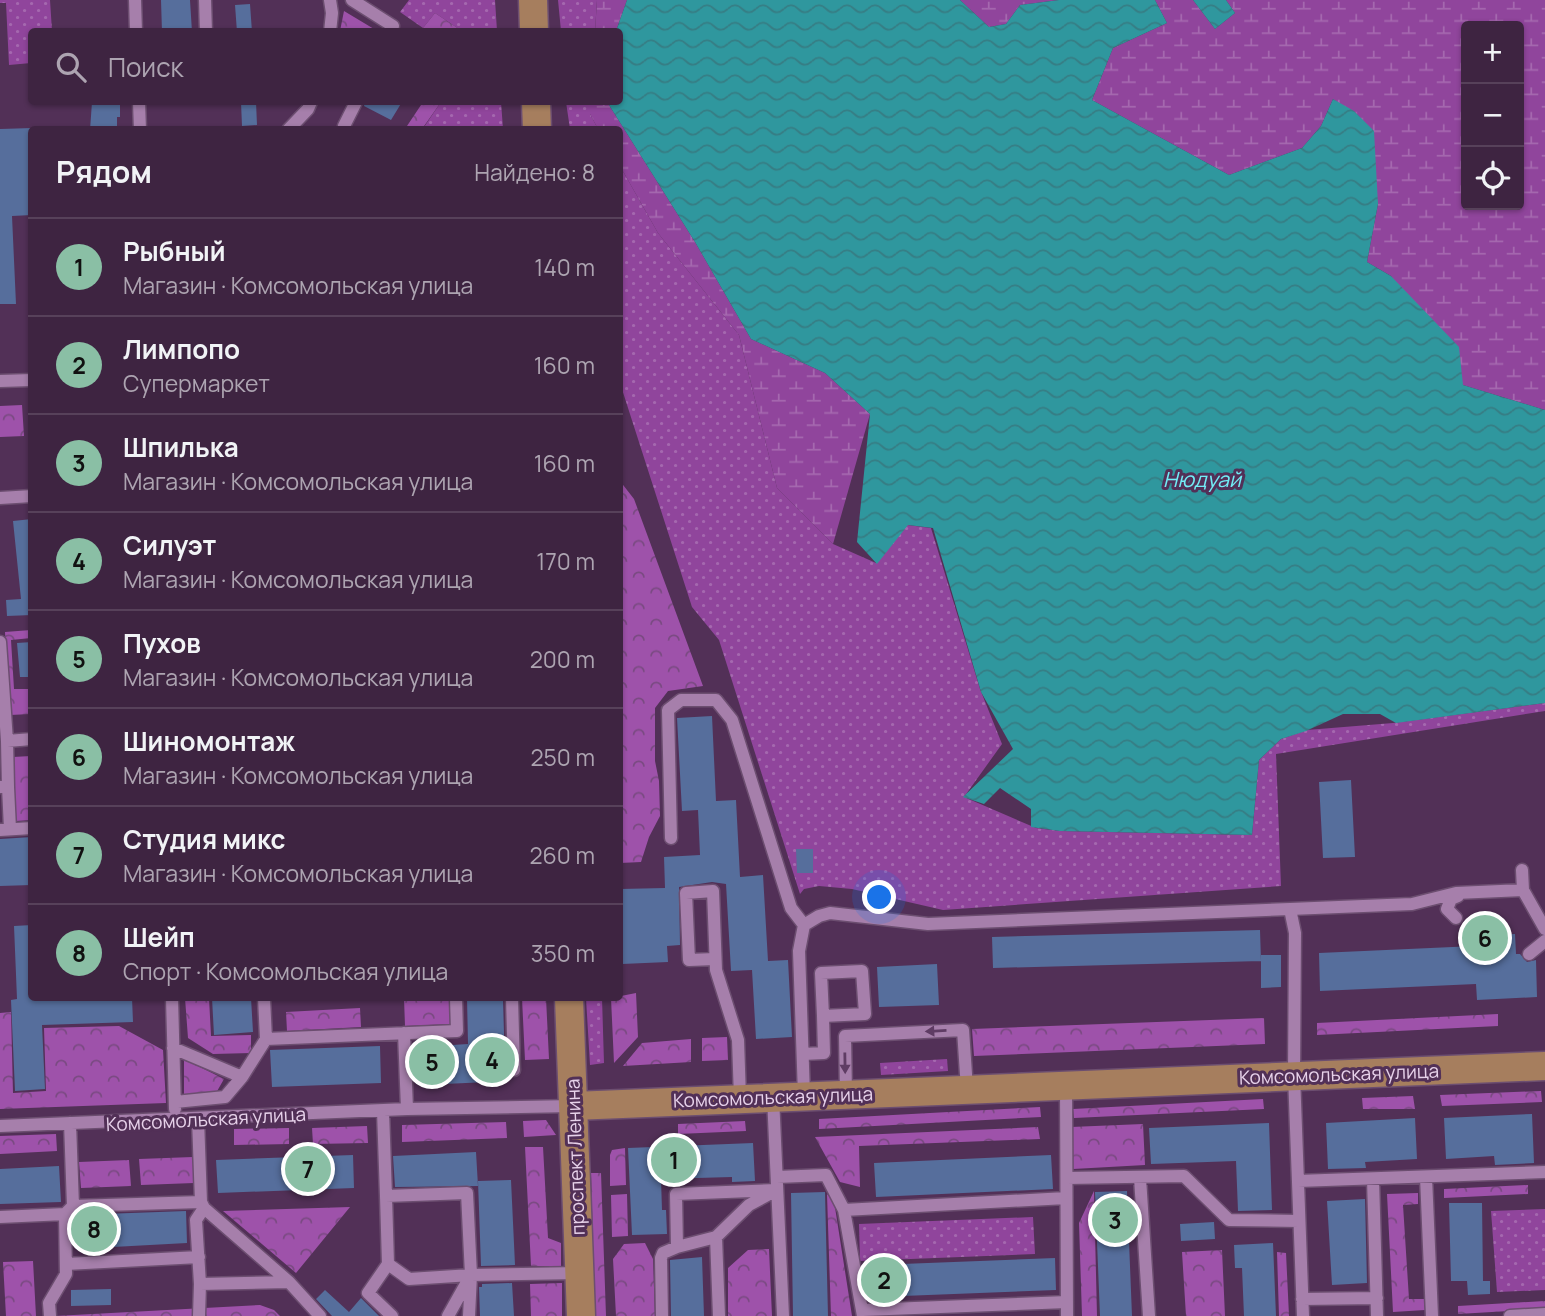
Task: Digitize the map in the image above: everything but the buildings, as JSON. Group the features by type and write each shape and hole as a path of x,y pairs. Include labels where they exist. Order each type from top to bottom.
{"main road":[{"path":"533,0 534,28"},
{"path":"536,105 537,126"},
{"name":"проспект Ленина","path":"569,1001 581,1316"},
{"name":"Комсомольская улица","path":"573,1106 1545,1066"}],"street":[{"path":"135,0 136,28"},
{"path":"205,0 206,28"},
{"path":"330,0 330,28"},
{"path":"352,0 393,26 392,28"},
{"path":"139,105 140,126"},
{"path":"292,126 310,105"},
{"path":"344,126 354,105"},
{"path":"0,381 28,380"},
{"path":"0,498 28,496"},
{"path":"0,642 7,741 5,829 28,828"},
{"path":"671,838 668,710 681,700 716,700 732,720 791,908 804,925"},
{"path":"7,741 28,739"},
{"path":"1522,870 1523,890 1545,929"},
{"path":"804,1095 799,951 804,925 819,916 830,913 928,924 1412,904 1466,893 1523,890"},
{"path":"715,958 688,960 686,893 713,891 716,970 738,1040 740,1098"},
{"path":"1456,918 1447,909 1448,903 1466,893"},
{"path":"1290,909 1295,933 1294,1075 1303,1316"},
{"path":"1529,954 1545,941"},
{"path":"803,1054 824,1053 821,973 862,971 865,1014 823,1016"},
{"path":"172,1001 176,1120"},
{"path":"175,1102 225,1097 242,1077 266,1039 264,1001"},
{"path":"266,1039 457,1031 456,1001"},
{"path":"512,1001 514,1070"},
{"path":"846,1094 845,1036 963,1030 967,1089"},
{"path":"404,1033 407,1110"},
{"path":"173,1048 242,1077"},
{"path":"1066,1086 1068,1316"},
{"path":"773,1097 783,1316"},
{"name":"Комсомольская улица","path":"0,1126 573,1106"},
{"path":"383,1111 388,1264 368,1293 392,1316"},
{"path":"198,1119 203,1205 196,1220 199,1316"},
{"path":"50,1316 49,1303 66,1273 70,1123"},
{"path":"1298,1181 1545,1172"},
{"path":"677,1248 676,1194 777,1184 826,1175 844,1210 863,1313 1067,1302"},
{"path":"1067,1178 1184,1176 1229,1220 1299,1221"},
{"path":"1426,1177 1432,1316"},
{"path":"1140,1178 1149,1316"},
{"path":"1373,1179 1377,1316"},
{"path":"662,1316 663,1252 716,1237 749,1205 777,1184"},
{"path":"386,1196 467,1193 471,1275 469,1316"},
{"path":"844,1210 1066,1198"},
{"path":"0,1217 69,1210 203,1205 289,1282 320,1316"},
{"path":"716,1237 719,1316"},
{"path":"66,1264 198,1257"},
{"path":"388,1264 408,1279 579,1273"},
{"path":"448,1316 471,1275"},
{"path":"200,1284 289,1282"},
{"path":"1302,1299 1377,1298"},
{"path":"1510,1316 1545,1314"}],"green space":[{"path":"0,0 50,0 52,28 28,28 28,63 9,65 6,3 0,3"},
{"path":"409,0 495,0 497,28 458,28 435,13 423,28 400,12"},
{"path":"558,0 597,0 595,28 561,28"},
{"path":"597,0 627,0 617,28 595,28"},
{"path":"960,0 1059,0 1020,5 1006,24 989,27"},
{"path":"1155,0 1193,0 1215,29 1235,13 1226,0 1545,0 1545,410 1463,385 1391,276 1367,262 1378,204 1333,99 1321,126 1302,148 1229,175 1092,100 1113,48 1167,23"},
{"path":"344,11 372,28 341,28"},
{"path":"435,13 458,28 423,28"},
{"path":"421,105 439,105 424,126 407,126"},
{"path":"439,105 501,105 503,126 425,126"},
{"path":"566,105 590,105 590,114 596,126 570,126"},
{"path":"590,105 609,105 622,126 596,126 590,114"},
{"path":"623,127 695,242 751,339 825,373 870,414 833,544 777,488 739,335 658,233 623,171"},
{"path":"623,171 658,233 739,335 777,488 833,544 876,563 907,525 931,528 980,689 1002,744 964,797 1036,828 1060,831 1252,835 1259,760 1281,739 1307,730 1393,723 1545,703 1545,711 1276,754 1281,886 943,910 852,889 819,886 804,889 800,894 719,640 692,607 623,392"},
{"path":"22,405 24,436 0,437 0,406"},
{"path":"623,485 634,499 703,686 668,691 655,708 655,761 659,781 660,816 649,837 641,862 623,863"},
{"path":"28,630 28,638 11,640 14,689 28,689 28,714 10,715 5,632"},
{"path":"28,756 28,820 16,821 13,757"},
{"path":"636,993 638,1037 614,1063 611,1001 623,1001 623,996"},
{"path":"185,1001 209,1001 211,1036 251,1035 251,1053 213,1054 188,1038"},
{"path":"404,1001 450,1001 451,1024 405,1026"},
{"path":"522,1001 546,1001 549,1059 525,1060"},
{"path":"586,1001 602,1001 604,1063 590,1065"},
{"path":"360,1008 361,1027 287,1031 286,1012"},
{"path":"11,1012 13,1093 46,1091 44,1028 119,1026 163,1050 166,1103 0,1109 0,1013"},
{"path":"1498,1014 1498,1026 1317,1035 1317,1023"},
{"path":"1264,1018 1265,1044 974,1056 972,1029"},
{"path":"727,1037 728,1060 702,1061 702,1038"},
{"path":"691,1039 691,1062 623,1066 642,1043"},
{"path":"184,1059 224,1079 216,1093 184,1095"},
{"path":"947,1059 948,1071 881,1075 880,1063"},
{"path":"1541,1091 1542,1102 1442,1106 1440,1095"},
{"path":"1413,1096 1415,1109 1363,1109 1362,1098"},
{"path":"1263,1099 1264,1109 1074,1118 1073,1109"},
{"path":"1040,1107 1041,1117 819,1129 819,1119"},
{"path":"546,1120 556,1135 524,1137 523,1121"},
{"path":"745,1121 746,1131 678,1134 678,1124"},
{"path":"506,1122 507,1138 402,1142 402,1125"},
{"path":"1143,1124 1145,1165 1073,1169 1071,1127"},
{"path":"367,1126 368,1143 313,1144 312,1128"},
{"path":"1038,1127 1040,1139 859,1146 860,1187 840,1182 815,1137"},
{"path":"289,1128 289,1144 234,1145 234,1129"},
{"path":"56,1134 57,1151 0,1154 0,1136"},
{"path":"525,1147 543,1147 548,1238 561,1243 561,1266 531,1266"},
{"path":"625,1148 626,1185 610,1186 610,1155 612,1150"},
{"path":"193,1157 194,1183 141,1185 139,1159"},
{"path":"129,1160 131,1186 81,1188 79,1162"},
{"path":"591,1173 601,1173 606,1316 595,1316"},
{"path":"1528,1185 1528,1194 1444,1198 1444,1189"},
{"path":"1094,1191 1097,1316 1082,1316 1079,1223"},
{"path":"1418,1193 1418,1204 1403,1205 1409,1299 1424,1299 1425,1310 1393,1312 1387,1194"},
{"path":"627,1194 628,1236 612,1237 611,1195"},
{"path":"827,1194 834,1201 852,1316 831,1316"},
{"path":"350,1207 296,1273 223,1211"},
{"path":"1545,1209 1545,1290 1497,1292 1491,1211"},
{"path":"1033,1217 1035,1254 860,1261 859,1224"},
{"path":"645,1243 653,1259 655,1316 616,1316 613,1259 624,1244"},
{"path":"769,1249 772,1316 728,1316 728,1268 748,1250"},
{"path":"1222,1250 1225,1316 1186,1316 1182,1252"},
{"path":"1277,1252 1286,1253 1289,1316 1279,1316"},
{"path":"33,1261 36,1316 6,1316 3,1262"},
{"path":"562,1283 562,1316 531,1316 530,1284"},
{"path":"1545,1301 1545,1309 1458,1314 1458,1306"},
{"path":"260,1305 274,1310 280,1316 55,1316"}],"water":[{"name":"Нюдуай","path":"627,0 960,0 989,27 1006,24 1020,5 1059,0 1155,0 1167,23 1113,48 1092,100 1229,175 1302,148 1321,126 1333,99 1354,111 1374,131 1378,204 1367,262 1391,276 1459,347 1463,385 1545,410 1545,703 1396,723 1380,714 1343,714 1281,739 1259,760 1252,835 1060,831 1031,827 1031,809 1000,788 984,804 963,797 1013,749 981,692 933,528 908,525 877,564 857,542 870,414 825,373 751,339 695,242 609,105 623,105 623,28 617,28"},
{"path":"1193,0 1226,0 1235,13 1215,29"}],"place":[{"name":"Шиномонтаж","path":"1485,938"},
{"name":"Силуэт","path":"492,1060"},
{"name":"Пухов","path":"432,1062"},
{"name":"Рыбный","path":"674,1160"},
{"name":"Студия микс","path":"308,1169"},
{"name":"Шпилька","path":"1115,1220"},
{"name":"Шейп","path":"94,1229"},
{"name":"Лимпопо","path":"884,1280"}]}
